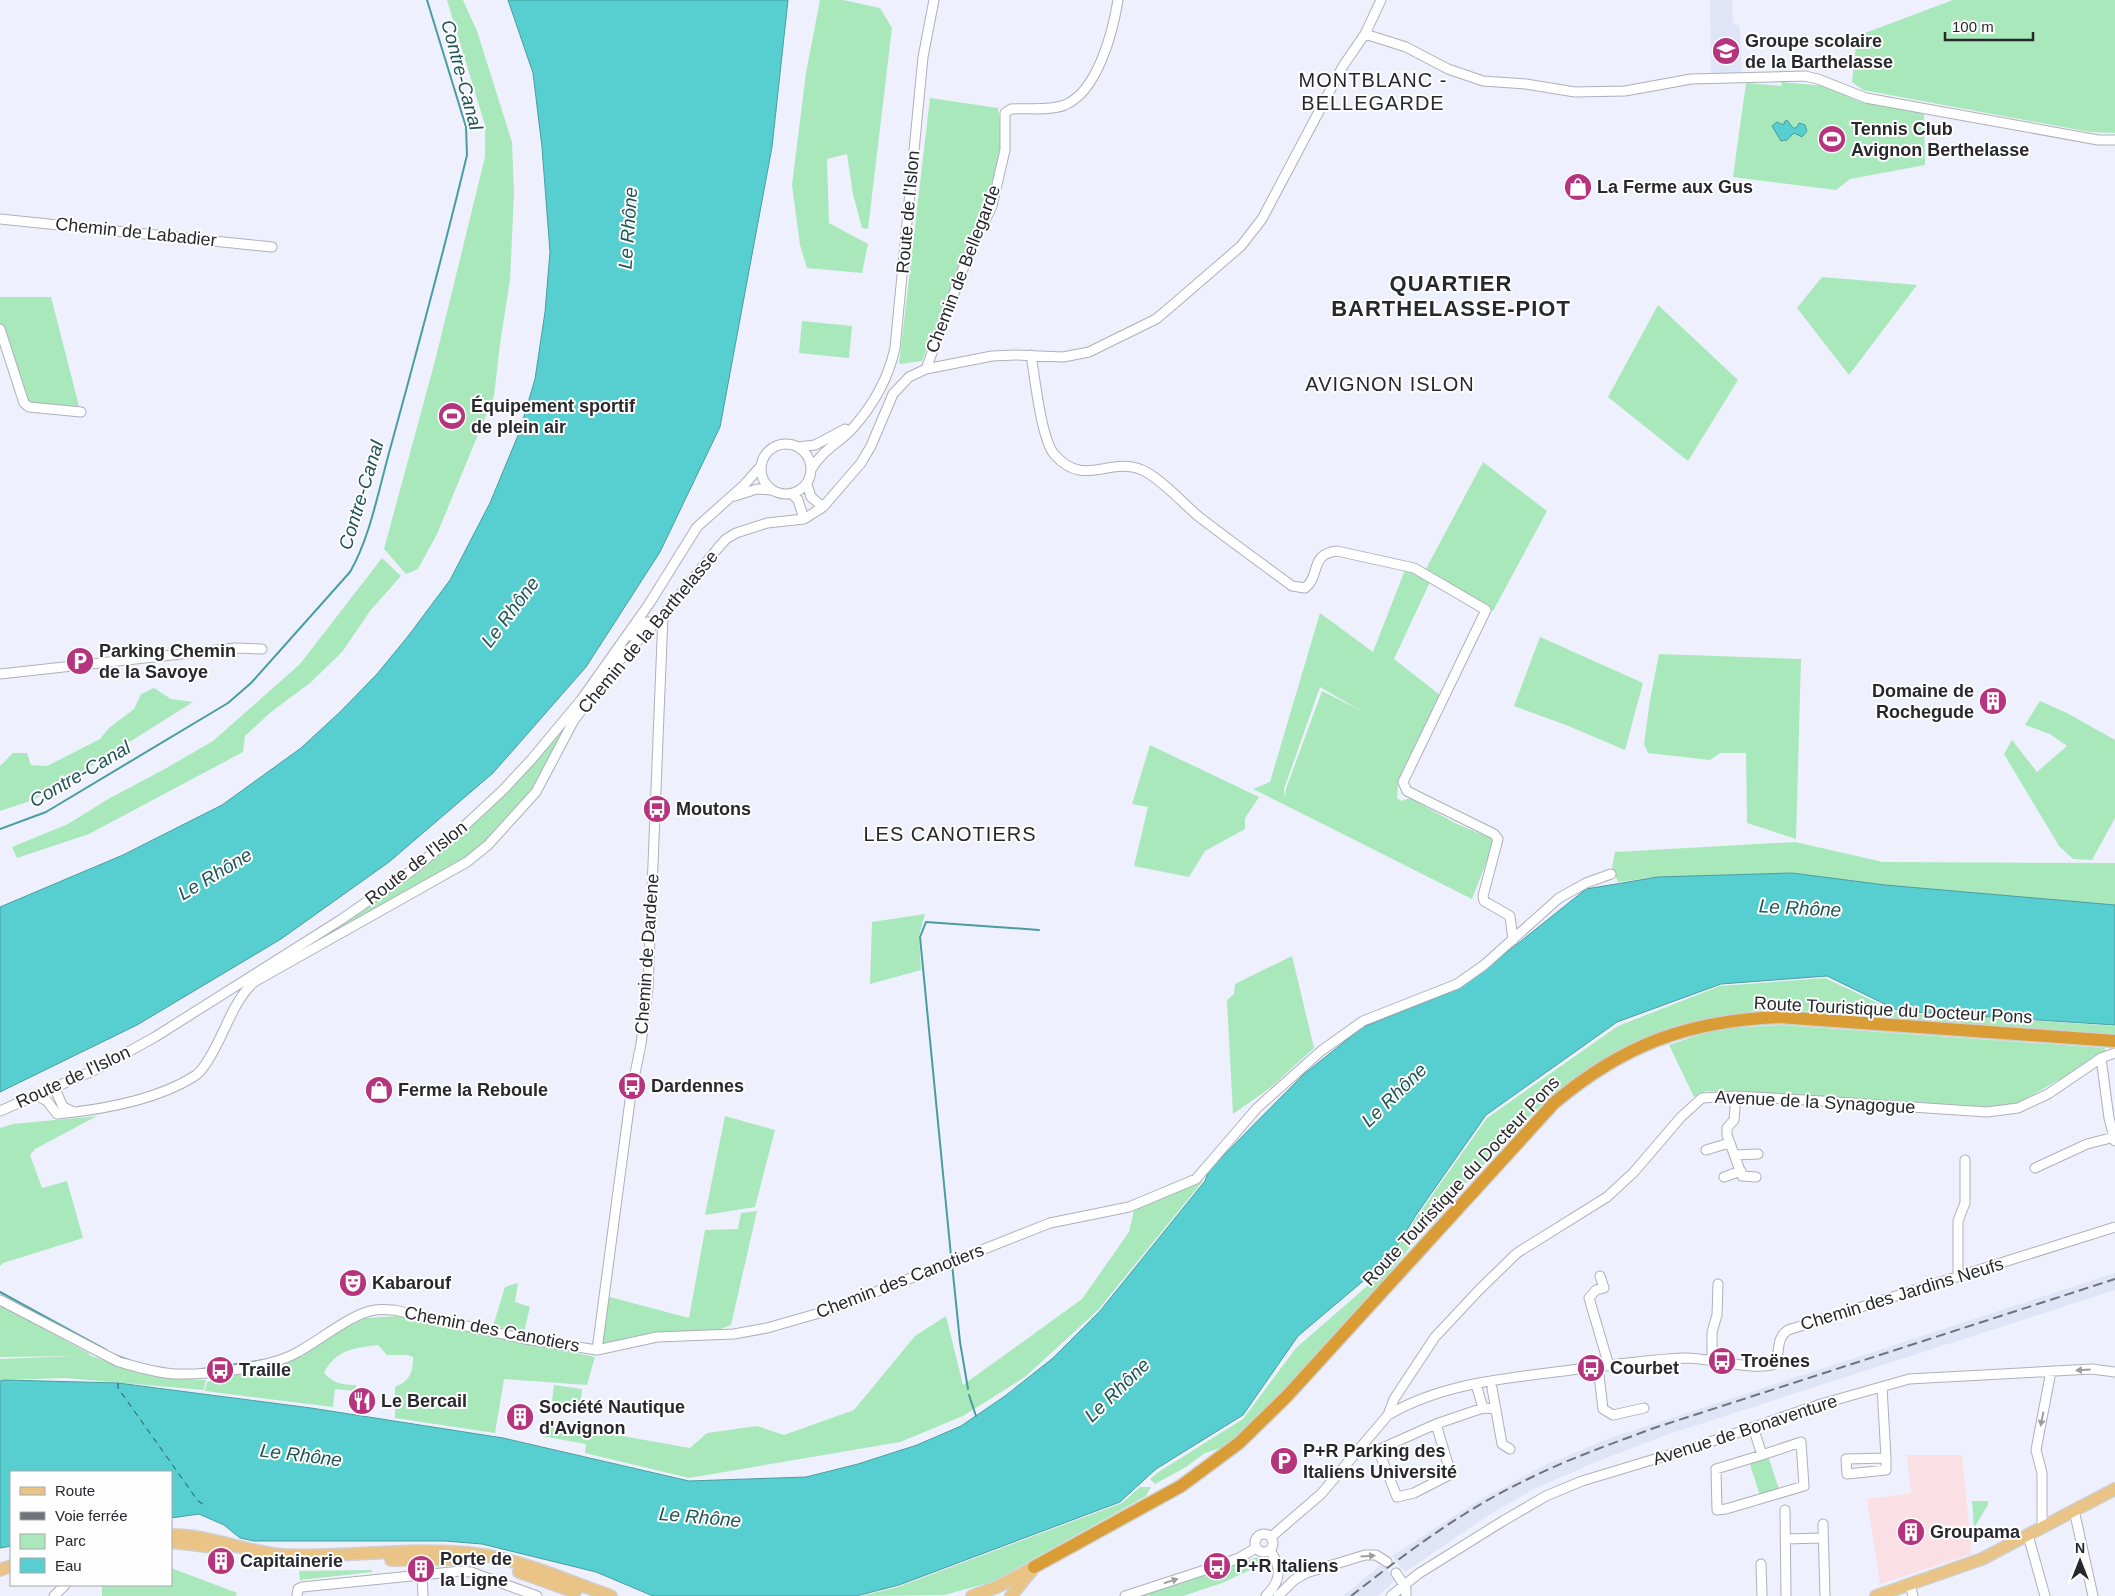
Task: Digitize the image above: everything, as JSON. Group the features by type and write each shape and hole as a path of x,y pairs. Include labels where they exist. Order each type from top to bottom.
{"highway":[{"name":"Route Touristique du Docteur Pons","path":"1034,1567 1181,1486 1240,1443 1287,1396 1554,1103 1599,1068 1640,1047 1676,1032 1743,1018 1779,1017 2115,1049"}],"main road":[{"path":"1876,1596 1911,1590 1974,1562 2115,1489"},
{"path":"172,1534 196,1536 259,1552 283,1555 421,1564"},
{"path":"172,1542 212,1546 275,1560 421,1564 453,1552 498,1562 588,1596"},
{"path":"1014,1593 1034,1567"},
{"path":"972,1596 997,1587 1034,1567"},
{"path":"566,1589 611,1596"}],"street":[{"name":"Route de l'Islon","path":"812,468 820,456 850,430 861,417 880,392 891,368 895,348 922,57 934,0"},
{"name":"Chemin de Bellegarde","path":"926,369 966,261 992,206 1005,150 1005,114 1011,109 1058,107 1067,104 1079,94 1102,60 1111,34 1118,0"},
{"name":"Chemin de la Barthelasse","path":"38,1096 47,1101 57,1114 76,1112 154,1094 194,1077 209,1059 238,1002 254,982 420,890 478,854 536,792 543,782 568,728 623,656 659,618 726,539 736,533 767,522 804,519 823,507 861,463 871,446 893,394 909,377 926,369 992,356 1031,355 1063,357 1089,352 1130,333 1156,318 1241,246 1262,219 1343,66 1365,34 1381,0"},
{"path":"1365,34 1406,47 1448,69 1483,82 1526,84 1586,92 1634,90 1691,79 1805,76 1818,79 1866,98 2098,140 2115,140"},
{"name":"Chemin de Labadier","path":"0,219 272,247"},
{"path":"0,329 24,403 29,407 82,412"},
{"path":"1031,355 1046,439 1054,454 1068,467 1084,472 1129,466 1147,472 1198,515 1292,586 1305,588 1309,584 1319,559 1329,552 1337,551 1414,568 1486,610 1403,782 1407,791 1494,834 1498,839 1483,896 1484,901 1510,916 1513,940"},
{"name":"Route de l'Islon","path":"798,447 812,446 823,442 861,417"},
{"path":"782,444 798,447 809,459 812,468 807,484 803,489 792,494 784,495 771,490 763,479 761,466 765,455 774,447 782,444"},
{"name":"Route de l'Islon","path":"0,1111 55,1089 97,1069 155,1036 342,919 414,869 460,830 525,766 581,700 622,642 697,527 707,516 730,498 761,466"},
{"path":"807,484 811,497 823,507"},
{"name":"Route de l'Islon","path":"730,498 757,489 771,490"},
{"path":"792,494 798,500 804,519"},
{"path":"622,642 647,622 659,618"},
{"name":"Chemin de Dardene","path":"598,1350 631,1093 641,1044 648,988 659,618"},
{"path":"0,674 235,648 262,649"},
{"name":"Chemin des Canotiers","path":"0,1300 119,1362 174,1374 192,1374 243,1368 288,1358 360,1314 374,1310 394,1310 525,1339 598,1350 657,1337 734,1334 796,1321 830,1310 1050,1223 1076,1216 1118,1210 1196,1179 1257,1108 1321,1051 1364,1021 1458,984 1484,965 1559,898 1586,883 1610,874"},
{"name":"Avenue de la Synagogue","path":"1271,1537 1321,1494 1388,1415 1394,1399 1435,1337 1517,1253 1607,1197 1634,1172 1682,1117 1702,1098 1736,1096 1987,1112 2018,1108 2040,1098 2115,1049"},
{"path":"2035,1168 2088,1144 2114,1139 2109,1118 2101,1058"},
{"path":"55,1089 63,1107 76,1112"},
{"path":"1736,1096 1734,1120 1727,1128 1729,1143 1742,1176 1756,1177"},
{"path":"1706,1150 1729,1143"},
{"path":"1735,1155 1758,1154"},
{"path":"1958,1276 1958,1221 1965,1203 1965,1160"},
{"path":"1724,1177 1741,1171"},
{"name":"Chemin des Jardins Neufs","path":"1388,1415 1426,1396 1516,1376 1680,1358 1772,1365 1777,1359 1778,1342 1788,1330 2115,1227"},
{"path":"1600,1276 1604,1288 1596,1290 1589,1298 1609,1366"},
{"path":"1712,1360 1712,1332 1717,1314 1718,1284"},
{"path":"1598,1367 1603,1409 1613,1415 1644,1408"},
{"name":"Avenue de Bonaventure","path":"1391,1596 1404,1585 1503,1521 1546,1496 1582,1481 1821,1404 1918,1377 2092,1369 2115,1372"},
{"path":"2042,1528 2042,1473 2036,1450 2051,1371"},
{"path":"1476,1384 1483,1408"},
{"path":"1882,1387 1886,1458"},
{"path":"1492,1388 1502,1444 1510,1449"},
{"path":"1436,1424 1451,1474 1436,1480 1414,1493 1400,1498 1395,1496 1380,1454 1380,1449 1436,1424 1483,1408 1496,1409"},
{"path":"1752,1427 1762,1455"},
{"path":"1801,1442 1804,1486 1717,1510 1716,1469 1762,1455 1801,1442"},
{"path":"1785,1510 1786,1596"},
{"path":"2074,1510 2093,1596"},
{"path":"1823,1524 1825,1596"},
{"path":"1265,1533 1271,1537 1273,1544 1270,1550 1264,1552 1256,1548 1255,1540 1258,1535 1265,1533"},
{"path":"2028,1535 2045,1596"},
{"path":"1786,1539 1820,1538"},
{"path":"1125,1596 1239,1558 1256,1548"},
{"path":"1266,1596 1276,1585 1278,1576 1276,1562 1270,1550"},
{"path":"1278,1596 1294,1580 1306,1573 1365,1555 1376,1555 1387,1562"},
{"path":"297,1593 302,1587 421,1564 471,1572 537,1596"},
{"path":"421,1564 423,1596"},
{"path":"1761,1564 1762,1596"},
{"path":"1396,1573 1404,1585 1406,1596"},
{"path":"54,1596 64,1586"}],"shaded area":[{"name":"Groupe scolaire de la Barthelasse","path":"1710,0 1732,0 1733,24 1739,25 1740,29 1742,73 1711,75"},
{"path":"2115,1273 2115,1290 1663,1436 1591,1464 1534,1489 1489,1515 1405,1572 1392,1556 1476,1502 1543,1466 1610,1438"},
{"name":"Groupama","path":"1907,1455 1962,1455 1972,1554 1880,1584 1867,1499 1911,1493"},
{"path":"1382,1564 1396,1580 1378,1596 1343,1596"}],"green space":[{"path":"447,0 463,0 477,31 512,142 514,193 510,280 494,396 437,534 418,569 406,574 384,549 436,357 485,157 485,125"},
{"path":"820,0 843,0 880,8 892,28 868,229 862,228 853,194 847,154 827,159 829,223 868,244 862,273 807,268 800,245 792,185 806,73"},
{"path":"1953,0 2115,0 2115,133 2090,132 1863,90 1852,82 1857,36"},
{"name":"Tennis Club Avignon Berthelasse","path":"1781,82 1826,86 1858,101 1924,113 1925,165 1850,179 1836,190 1733,177 1746,83 1782,86"},
{"path":"930,98 998,108 1003,150 989,207 951,288 922,361 899,364"},
{"path":"1822,277 1917,285 1849,375 1797,308"},
{"path":"0,297 51,297 79,406 36,405 26,400 0,324"},
{"path":"1658,305 1738,380 1688,461 1608,397"},
{"path":"802,321 852,326 849,358 799,353"},
{"path":"1483,462 1547,511 1493,611 1426,569"},
{"path":"382,558 401,576 370,611 342,652 310,683 271,712 245,736 243,752 89,834 17,858 12,847 68,824 110,798 213,741 300,664"},
{"path":"1405,570 1430,582 1394,659 1440,695 1398,786 1397,798 1402,801 1410,798 1455,823 1495,840 1472,899 1253,789 1270,782 1320,613 1373,652","holes":["1320,687 1363,712 1322,691 1286,789 1285,798 1284,789"]},
{"path":"1540,637 1643,683 1625,750 1514,706"},
{"path":"1659,654 1801,659 1796,839 1747,823 1746,753 1720,753 1710,760 1648,753 1644,744"},
{"path":"154,688 171,699 193,702 69,780 33,800 0,811 0,766 13,753 27,753 31,765 47,766 100,739 110,727 134,709 141,694"},
{"path":"2040,701 2067,713 2115,740 2115,818 2092,860 2073,859 2059,846 2004,754 2012,740 2037,772 2067,746 2050,734 2025,725"},
{"path":"565,726 540,784 476,854 312,945 319,938 383,897 440,854 515,784"},
{"path":"1150,745 1259,797 1245,818 1245,829 1205,851 1189,877 1134,866 1148,807 1132,804"},
{"path":"1795,842 1883,862 2115,863 2115,905 1885,885 1792,873 1658,877 1618,882 1612,868 1615,852"},
{"path":"925,914 919,936 921,970 870,984 872,922"},
{"path":"1292,956 1314,1048 1270,1088 1233,1114 1227,1000 1234,994 1235,984"},
{"path":"1825,978 1897,1012 1931,1015 1931,1021 1770,1008 1678,1025 1618,1051 1560,1088 1529,1117 1442,1208 1371,1295 1264,1415 1227,1446 1205,1453 1186,1467 1155,1484 1150,1479 1243,1419 1296,1348 1381,1274 1418,1215 1487,1118 1618,1026 1720,986"},
{"path":"1935,1014 2115,1026 2115,1035 1937,1022"},
{"path":"1781,1025 2105,1048 2105,1053 2017,1104 1986,1107 1706,1091 1694,1097 1669,1045 1716,1029"},
{"path":"97,1116 35,1149 30,1155 42,1188 67,1181 83,1238 3,1263 0,1266 0,1128 13,1124"},
{"path":"725,1116 775,1130 755,1207 705,1215"},
{"path":"1203,1181 1098,1310 1025,1377 963,1416 900,1442 689,1478 585,1453 586,1444 542,1436 543,1422 690,1448 707,1433 757,1426 784,1435 854,1410 915,1336 946,1316 963,1385 1082,1299 1129,1232 1134,1210"},
{"path":"757,1211 731,1325 718,1330 656,1335 599,1347 606,1296 689,1318 705,1230 738,1229 741,1213"},
{"path":"518,1283 515,1302 530,1307 524,1332 493,1326 505,1287"},
{"path":"0,1305 89,1355 143,1374 163,1378 206,1380 204,1390 65,1378 0,1380 0,1359 77,1356 0,1357"},
{"path":"401,1316 595,1357 587,1385 504,1379 495,1433 395,1418 395,1387 404,1382 410,1375 413,1357 408,1355 387,1355 378,1345 347,1351 340,1354 329,1365 324,1373 331,1379 342,1384 356,1385 356,1391 335,1389 333,1407 205,1391 207,1382 252,1367 303,1356 333,1335 365,1318"},
{"path":"554,1385 582,1389 580,1406 552,1401"},
{"path":"1768,1456 1779,1489 1760,1495 1749,1462"},
{"path":"1140,1487 1151,1487 1146,1496 992,1582 944,1595 860,1596 898,1587 1122,1503"},
{"path":"1972,1501 1988,1501 1988,1505 1974,1528"},
{"path":"1258,1557 1263,1564 1222,1583 1183,1596 1135,1596"},
{"path":"172,1568 237,1593 236,1596 102,1596 102,1586 172,1586"},
{"path":"372,1570 372,1572 300,1580 299,1571"}],"water":[{"name":"Le Rhône","path":"508,0 788,0 772,147 720,427 660,552 586,667 493,773 389,862 281,939 137,1025 0,1092 0,907 123,855 222,805 301,748 377,674 409,635 450,580 490,503 519,433 535,379 545,312 550,252 542,147 533,73"},
{"path":"1787,120 1793,128 1796,128 1799,123 1805,125 1807,131 1802,137 1794,133 1787,140 1781,141 1772,126 1777,122 1784,125 1784,122"},
{"name":"Le Rhône","path":"1792,873 1885,885 2115,905 2115,1025 1899,1011 1827,976 1721,984 1617,1022 1486,1115 1416,1215 1385,1266 1362,1282 1298,1336 1243,1415 1156,1469 1120,1502 899,1585 856,1596 653,1596 596,1572 482,1544 445,1541 254,1541 240,1538 224,1525 199,1514 172,1518 172,1471 10,1471 10,1546 0,1548 0,1381 5,1380 118,1383 311,1408 503,1438 689,1481 806,1477 858,1464 917,1445 961,1426 1005,1396 1053,1358 1100,1311 1205,1181 1209,1170 1304,1074 1363,1027 1455,990 1511,949 1586,889 1658,877"}],"waterway":[{"name":"Contre-Canal","path":"0,829 46,812 228,703 251,683 350,572 364,542 374,509 431,299 467,155 466,127 427,0"},
{"path":"951,1256 920,937 926,922 1039,930"},
{"path":"952,1264 960,1342 968,1389"},
{"path":"0,1292 106,1350"},
{"path":"112,1354 131,1361"},
{"path":"202,1369 264,1360"},
{"path":"969,1395 976,1416"}],"ferry route":[{"path":"118,1383 118,1388 198,1501 206,1506"}],"railway":[{"path":"1351,1596 1414,1548 1457,1519 1542,1472 1654,1428 2115,1279"}],"place":[{"name":"Groupe scolaire de la Barthelasse","path":"1726,51"},
{"name":"Tennis Club Avignon Berthelasse","path":"1832,139"},
{"name":"La Ferme aux Gus","path":"1578,187"},
{"name":"Équipement sportif de plein air","path":"452,416"},
{"name":"Parking Chemin de la Savoye","path":"80,661"},
{"name":"Domaine de Rochegude","path":"1993,701"},
{"name":"Moutons","path":"657,809"},
{"name":"Dardennes","path":"632,1086"},
{"name":"Ferme la Reboule","path":"379,1090"},
{"name":"Kabarouf","path":"353,1283"},
{"name":"Troënes","path":"1722,1361"},
{"name":"Courbet","path":"1591,1368"},
{"name":"Traille","path":"220,1370"},
{"name":"Le Bercail","path":"362,1401"},
{"name":"Société Nautique d'Avignon","path":"520,1417"},
{"name":"P+R Parking des Italiens Université","path":"1284,1461"},
{"name":"Groupama","path":"1911,1532"},
{"name":"Capitainerie","path":"221,1561"},
{"name":"P+R Italiens","path":"1217,1566"},
{"name":"Porte de la Ligne","path":"421,1569"}],"district":[{"name":"MONTBLANC - BELLEGARDE","path":"1373,92"},
{"name":"QUARTIER BARTHELASSE-PIOT","path":"1451,296"},
{"name":"AVIGNON ISLON","path":"1390,384"},
{"name":"LES CANOTIERS","path":"950,834"}]}
